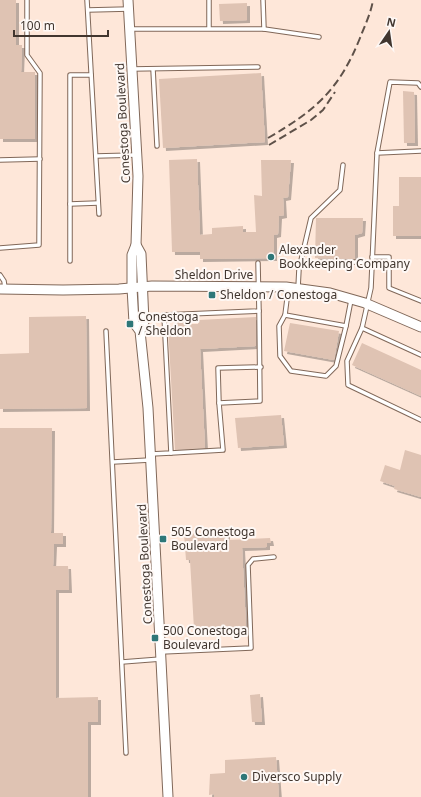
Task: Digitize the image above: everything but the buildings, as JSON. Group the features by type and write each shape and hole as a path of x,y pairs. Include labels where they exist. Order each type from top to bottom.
{"street":[{"name":"Conestoga Boulevard","path":"129,4 137,155 136,245 132,255 132,288 134,323 140,331 145,370 151,457 168,797"},
{"name":"Conestoga Boulevard","path":"136,245 141,254 144,322 140,331"},
{"name":"Sheldon Drive","path":"2,289 63,290 142,287 286,287 330,293 367,304 421,328"}],"lane":[{"path":"0,248 39,245 40,73 27,55 27,0"},
{"path":"87,0 99,214"},
{"path":"209,0 209,28"},
{"path":"263,0 264,29"},
{"path":"88,10 129,4"},
{"path":"130,29 264,29 319,37"},
{"path":"132,70 258,67"},
{"path":"153,69 157,146"},
{"path":"70,261 70,75 91,75"},
{"path":"421,87 418,83 390,82 377,153 372,288 362,328 347,361 348,385 421,420"},
{"path":"377,153 421,151"},
{"path":"96,156 137,155"},
{"path":"0,160 40,159"},
{"path":"298,289 301,262 311,218 340,190 343,165"},
{"path":"70,204 98,203"},
{"path":"372,257 389,257 389,288 421,301"},
{"path":"301,262 320,265"},
{"path":"353,262 372,263"},
{"path":"219,403 260,401 261,344 258,263"},
{"path":"0,275 4,281 2,289"},
{"path":"286,287 287,299 284,315 279,326 280,356 291,371 326,376 336,366 352,300"},
{"path":"171,453 164,315 259,311"},
{"path":"284,315 346,326"},
{"path":"362,328 421,355"},
{"path":"106,330 126,753"},
{"path":"113,462 171,453 223,450 218,368 260,367"},
{"path":"122,662 161,655 252,648 248,565 253,559 274,557"}],"railway":[{"path":"268,138 313,108 344,72 368,19 373,0"},
{"path":"269,145 311,120 323,110 335,92"}],"place":[{"name":"Alexander Bookkeeping Company","path":"271,257"},
{"name":"Sheldon / Conestoga","path":"212,295"},
{"name":"Conestoga / Sheldon","path":"130,324"},
{"name":"505 Conestoga Boulevard","path":"163,539"},
{"name":"500 Conestoga Boulevard","path":"155,638"},
{"name":"Diversco Supply","path":"244,777"}]}
